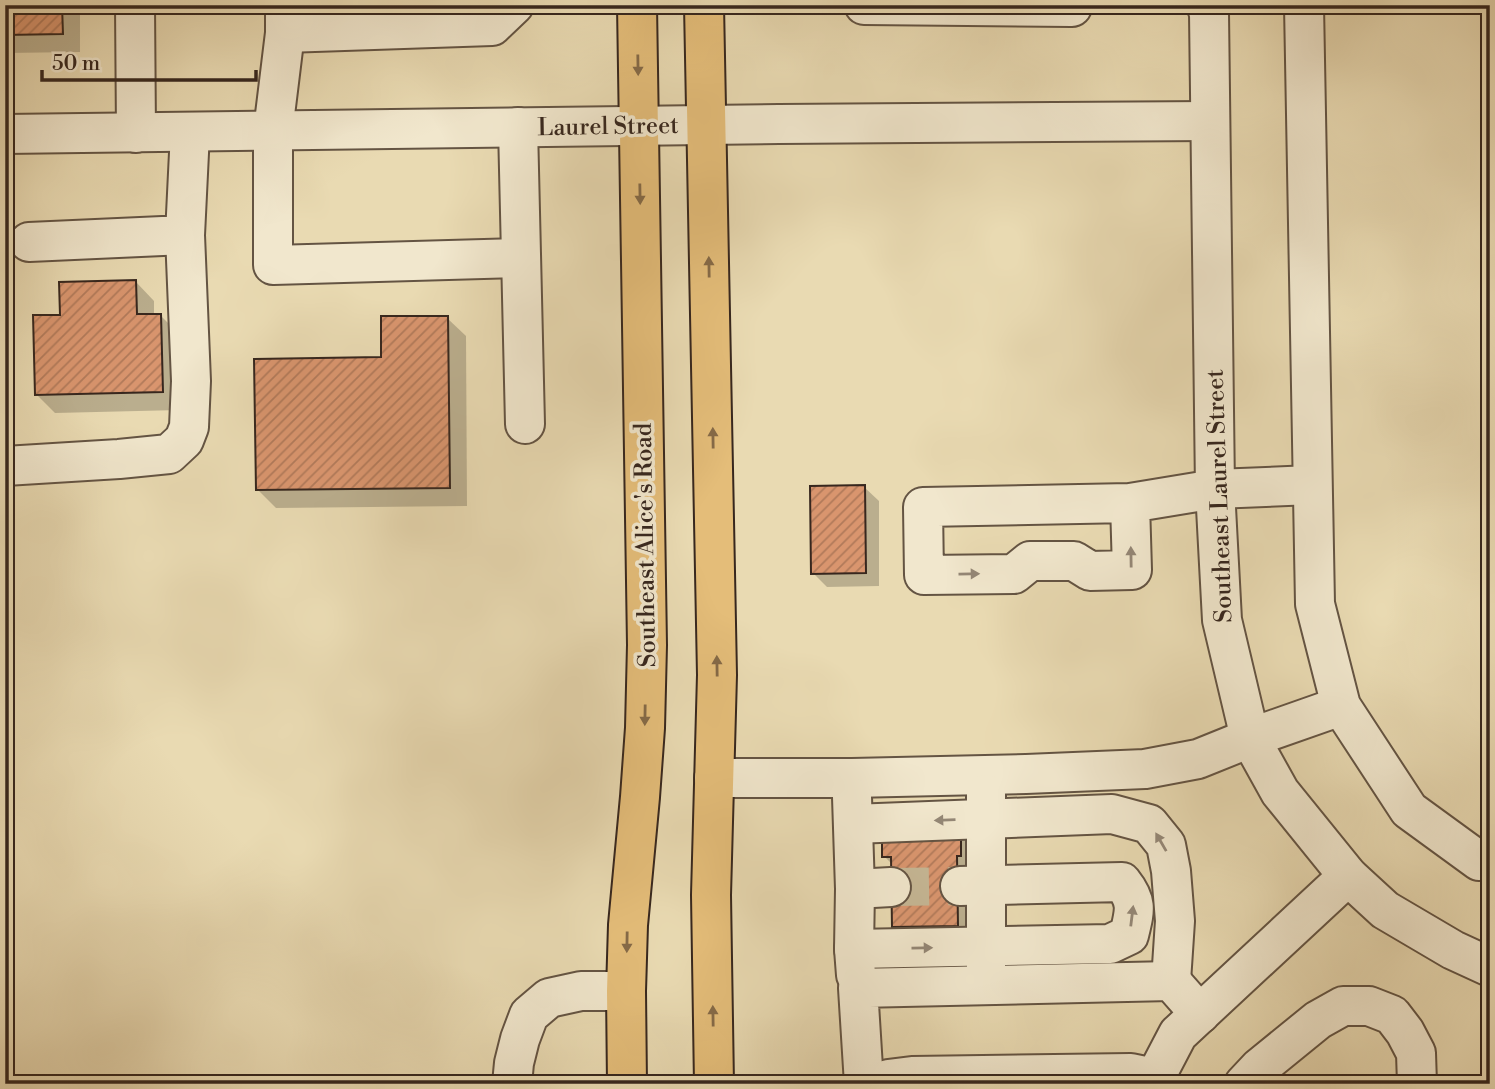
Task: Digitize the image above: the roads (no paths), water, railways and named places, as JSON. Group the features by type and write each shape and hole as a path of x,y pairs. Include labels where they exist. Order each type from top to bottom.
{"main road":[{"name":"Southeast Alice's Road","path":"627,1084 628,925 644,739 647,645 637,5"},
{"path":"704,5 717,675 711,895 714,1084"}],"street":[{"path":"135,5 136,133"},
{"path":"514,5 492,26 285,19 273,131 273,265 521,258"},
{"path":"864,5 1076,6"},
{"name":"Southeast Laurel Street","path":"1206,5 1209,13 1215,489 1222,620 1250,738 1280,792 1348,876 1385,910 1453,950 1490,967"},
{"path":"1304,5 1315,604 1341,706 1409,810 1479,861 1490,860"},
{"name":"Laurel Street","path":"5,135 639,125 1210,121"},
{"path":"518,127 525,424"},
{"path":"5,466 169,454 184,440 189,427 191,381 185,235 190,132"},
{"path":"29,242 185,235"},
{"path":"1130,503 1132,570 1090,571 1073,583 1025,584 1014,573 924,575 923,507 1130,503 1215,489 1312,485"},
{"path":"714,778 852,778 1145,769 1198,759 1341,706"},
{"path":"985,774 987,819 973,886 986,947 986,985"},
{"path":"852,778 853,824 873,888 854,949 864,1084"},
{"path":"853,824 1112,814 1149,824 1166,845 1171,871 1175,921 1171,981 1200,1014"},
{"path":"880,1084 888,1079 912,1076 1131,1073 1157,1081 1178,1034 1348,876"},
{"path":"854,949 1110,944 1129,934 1134,915 1133,895 1122,882 973,886"},
{"path":"858,988 1171,981"},
{"path":"512,1084 517,1051 529,1015 549,998 581,991 626,991"},
{"path":"1244,1084 1259,1068 1318,1020 1343,1006 1369,1006 1392,1015 1405,1032 1416,1053 1417,1084"}],"tunnel":[{"path":"891,887 960,886"}]}
